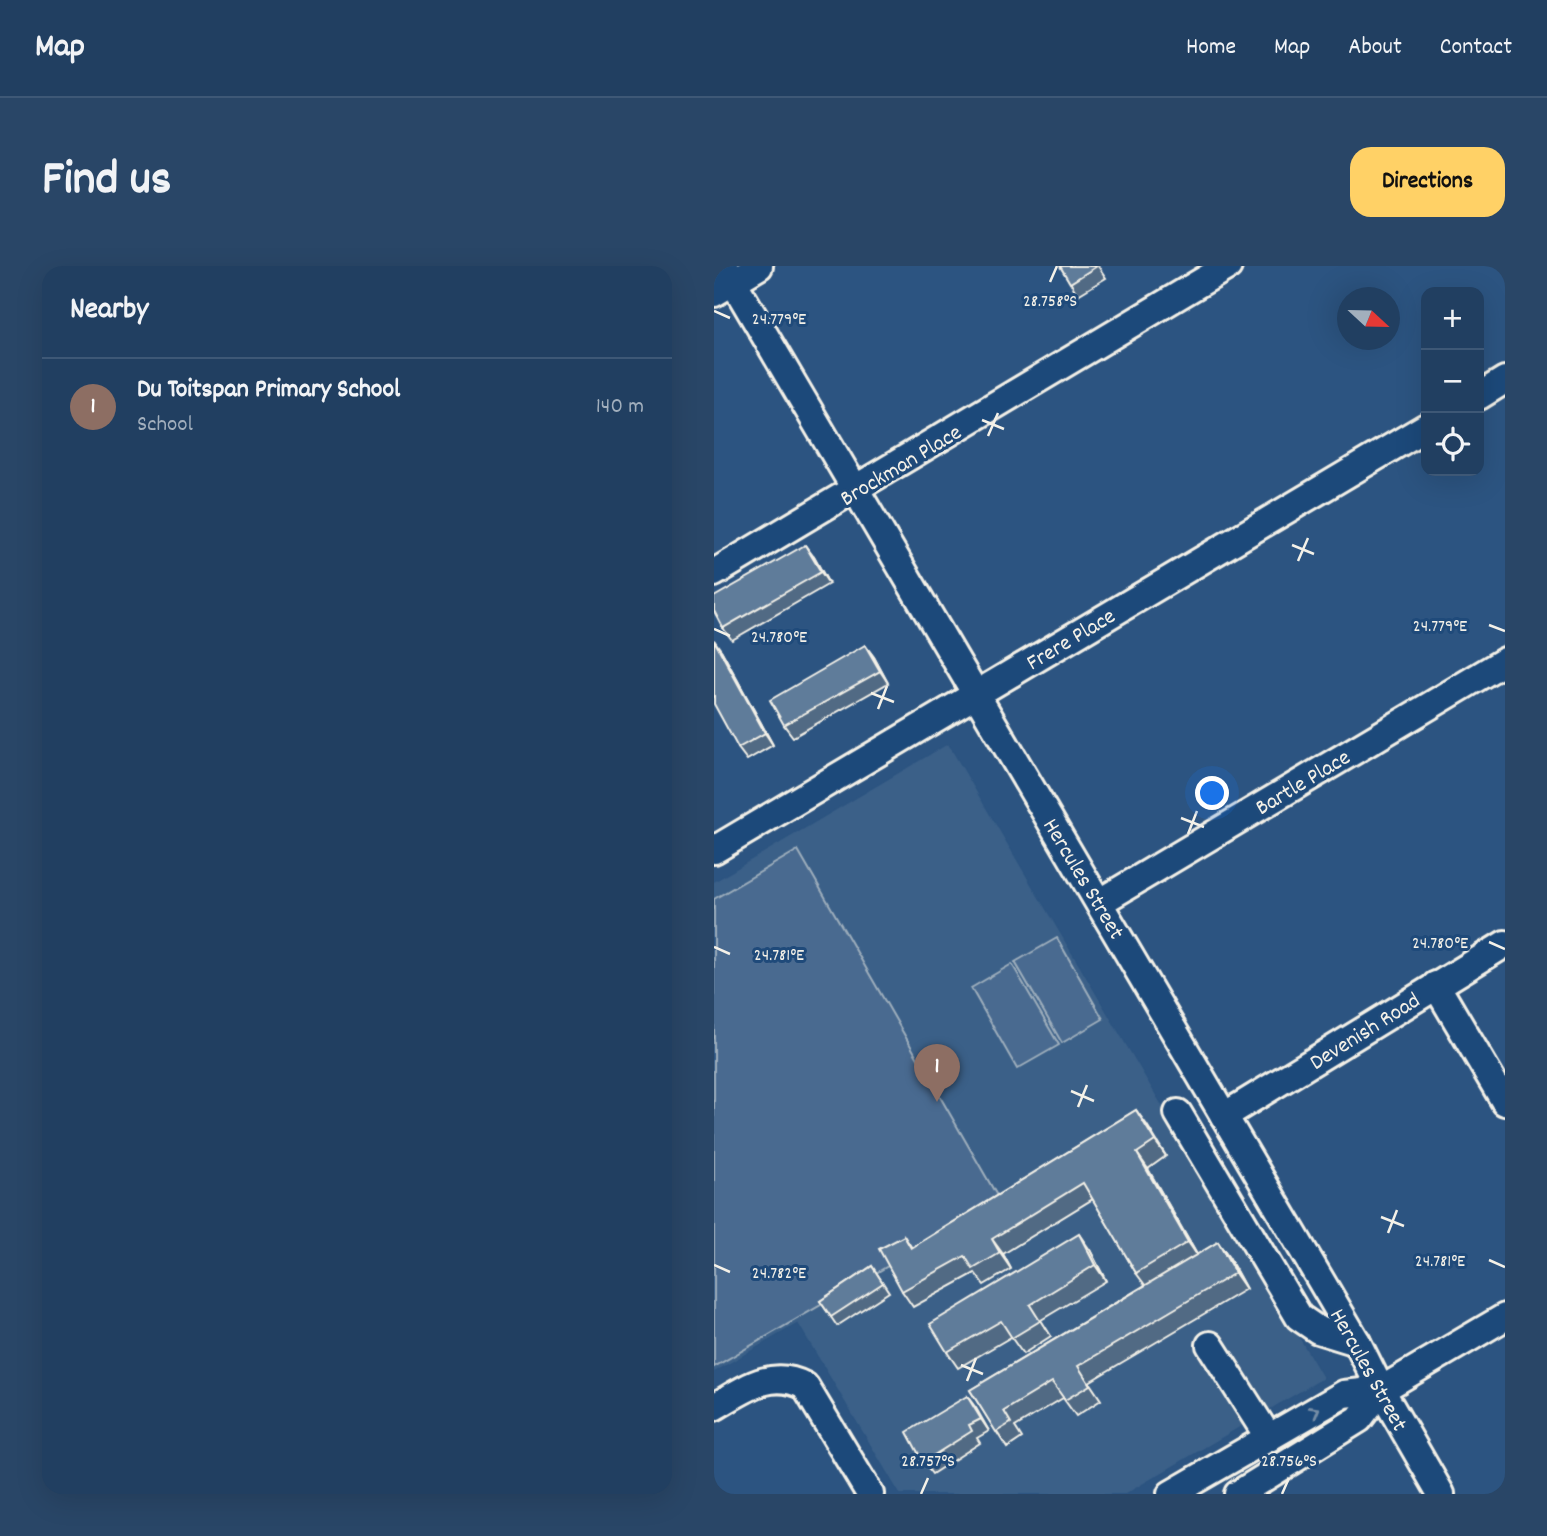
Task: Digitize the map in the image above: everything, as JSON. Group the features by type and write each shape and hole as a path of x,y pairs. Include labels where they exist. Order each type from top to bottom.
{"street":[{"path":"724,280 759,266"},
{"name":"Brockman Place","path":"714,573 1228,266"},
{"name":"Hercules Street","path":"724,280 856,490 1100,902 1357,1342 1381,1390 1441,1494"},
{"path":"1484,393 1505,380"},
{"name":"Frere Place","path":"714,850 1421,430"},
{"name":"Bartle Place","path":"1100,902 1505,661"},
{"name":"Devenish Road","path":"1224,1116 1505,944"},
{"path":"1436,985 1505,1102"},
{"path":"1178,1113 1299,1317 1318,1331 1357,1342"},
{"path":"1238,1494 1359,1419 1381,1390 1505,1317"},
{"path":"1210,1345 1269,1438"},
{"path":"714,1407 771,1377 793,1380 812,1395 870,1494"},
{"path":"1171,1494 1344,1394 1381,1390"}],"shaded area":[{"path":"948,744 1323,1378 1125,1494 900,1494 798,1323 714,1372 714,882"},
{"path":"798,850 1000,1201 714,1367 714,899"},
{"path":"1057,938 1103,1019 1062,1043 1015,962"},
{"path":"1012,964 1059,1045 1017,1069 971,988"}],"building":[{"path":"1060,266 1097,266 1070,283"},
{"path":"805,545 821,572 723,628 714,611 714,597"},
{"path":"714,640 765,733 738,748 714,704"},
{"path":"865,645 880,671 784,725 770,700"},
{"path":"1136,1110 1155,1141 1137,1153 1188,1242 1136,1273 1083,1183 992,1239 1000,1253 973,1269 965,1256 902,1291 879,1249 904,1236 911,1248"},
{"path":"1079,1234 1095,1265 1030,1305 1040,1321 1012,1338 1001,1321 947,1352 930,1324"},
{"path":"1218,1242 1235,1273 1078,1366 1090,1385 1065,1400 1052,1382 1004,1411 1011,1423 996,1432 970,1390"},
{"path":"872,1266 883,1283 831,1317 820,1301"},
{"path":"967,1396 981,1419 969,1425 972,1431 923,1462 907,1432"}],"place":[{"name":"Du Toitspan Primary School","path":"937,1102"}]}
